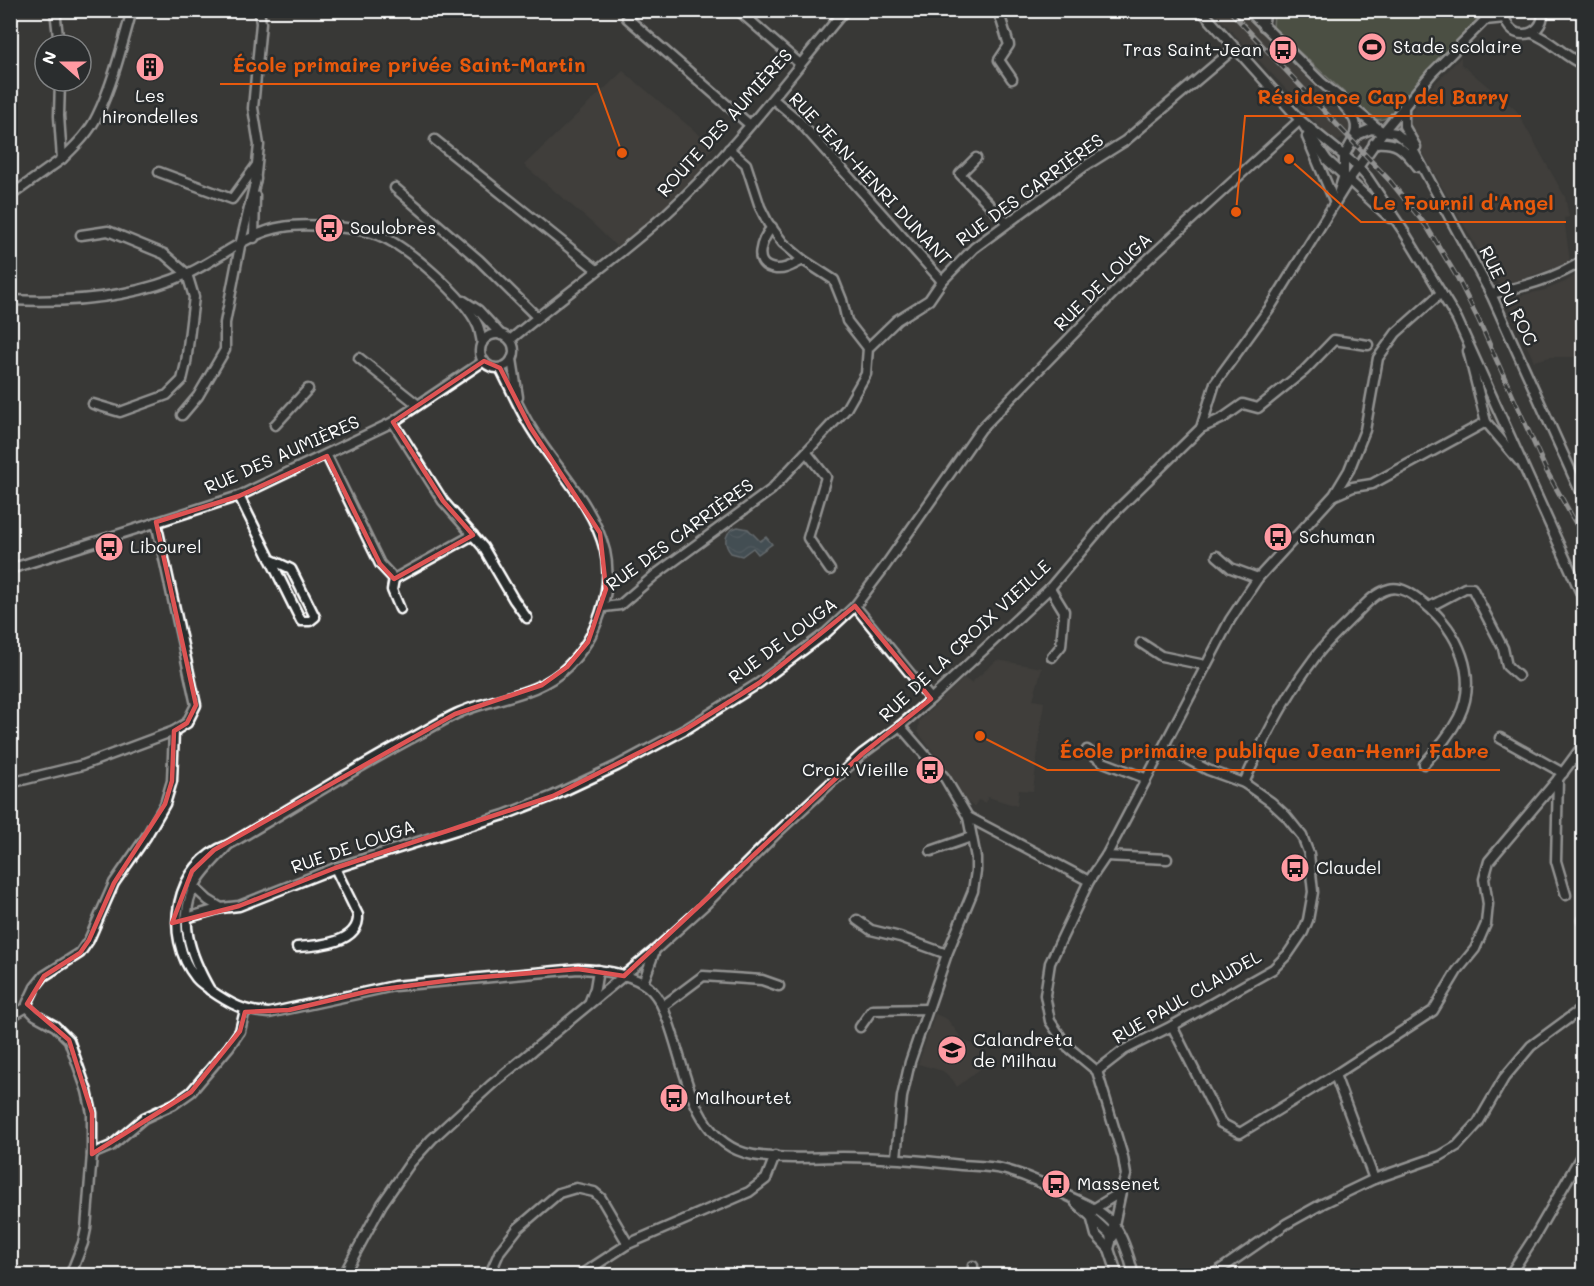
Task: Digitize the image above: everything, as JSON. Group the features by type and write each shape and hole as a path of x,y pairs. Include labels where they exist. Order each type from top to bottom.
{"street":[{"path":"55,10 58,33"},
{"path":"10,196 62,159 81,141 97,117 113,76 132,10"},
{"path":"182,415 198,396 225,350 225,323 258,163 259,145 253,108 261,23 259,10"},
{"path":"633,10 627,18 750,125"},
{"path":"738,10 800,64"},
{"name":"ROUTE DES AUMIÈRES","path":"510,340 666,213 729,149 845,10"},
{"path":"998,10 1009,45 999,60 1012,79"},
{"path":"1201,10 1300,120 1327,160 1404,232"},
{"path":"1248,10 1321,82 1355,120 1356,133 1353,140"},
{"path":"1263,26 1266,10"},
{"path":"1543,10 1542,22 1547,39"},
{"path":"1505,14 1508,26 1516,33 1532,33 1547,39 1569,58 1584,65"},
{"name":"RUE DE LA CROIX VIEILLE","path":"343,1275 382,1204 411,1162 432,1139 491,1085 655,950 862,754 931,699 1050,588 1112,515 1201,428 1215,383 1271,306 1335,203 1347,177 1358,167 1374,143 1432,73 1485,20 1505,14"},
{"path":"1532,33 1542,22"},
{"name":"RUE DES CARRIÈRES","path":"604,607 620,605 654,575 771,490 846,409 866,374 868,348 897,320 929,300 942,281 974,248 1085,166 1125,141 1235,48"},
{"name":"RUE DU ROC","path":"1321,82 1383,132 1396,133 1411,146 1491,294 1579,489 1584,494"},
{"path":"60,93 62,159"},
{"name":"RUE JEAN-HENRI DUNANT","path":"773,99 798,120 942,281"},
{"path":"1404,106 1404,126 1421,155 1428,178"},
{"path":"1300,120 1358,167 1404,232 1463,330 1584,600"},
{"path":"1300,120 1335,203"},
{"name":"RUE DE LOUGA","path":"186,918 220,908 239,906 335,868 504,815 553,796 617,766 686,729 759,682 826,633 855,606 981,429 1132,273 1300,120"},
{"path":"1353,140 1371,129 1383,132"},
{"path":"435,140 597,270"},
{"name":"RUE DE LA CROIX VIEILLE","path":"1347,177 1344,156 1353,140"},
{"path":"1374,143 1389,142 1402,148 1428,178"},
{"path":"729,149 746,164 760,207 783,243 803,260 834,280 847,321 868,348"},
{"path":"976,158 960,174 1007,223"},
{"path":"159,172 232,199 258,163"},
{"path":"254,238 255,180"},
{"path":"395,188 478,260 537,317"},
{"path":"10,300 59,301 99,298 148,288 187,274 254,238 280,227 359,230 378,235 409,254 459,298 478,310 501,335 510,340 514,349 512,359 520,406"},
{"path":"772,228 763,237 760,247 764,262 777,269 803,260"},
{"path":"81,235 108,231 164,254 187,274 194,297 182,380 166,395 120,412 93,404"},
{"path":"1491,294 1566,272 1584,260"},
{"path":"1109,1249 1110,1234 1125,1185 1123,1157 1097,1071 1067,1046 1050,1021 1045,995 1050,963 1089,881 1106,856 1230,620 1258,578 1334,495 1349,470 1365,430 1378,358 1401,327 1441,293"},
{"path":"459,298 478,326 482,343 480,352 484,361 491,367 500,368 512,359"},
{"path":"1463,330 1486,423 1526,468"},
{"path":"482,343 490,336 501,335"},
{"path":"1201,428 1243,404 1258,408 1304,371 1334,340 1368,345"},
{"path":"359,358 418,405"},
{"name":"RUE DES AUMIÈRES","path":"10,569 239,496 327,456 393,422 484,361"},
{"path":"500,368 530,428 592,516 600,533 606,555 606,589 604,607 588,642 567,667 542,685 503,700 455,714 355,768 228,845 214,850 198,863 185,884 179,902 177,924 181,950 197,979 231,1004 245,1010 269,1013 394,986 548,971 598,970 624,976 650,988 663,1006 701,1117 710,1129 734,1150 752,1155 775,1156 896,1157 1003,1169 1069,1196 1114,1225 1125,1247 1134,1275"},
{"path":"275,425 309,388"},
{"path":"393,422 442,501 483,547 527,618"},
{"path":"1334,495 1353,487 1372,484 1486,423"},
{"path":"807,453 826,477 808,538 831,570"},
{"path":"327,456 381,564 394,579"},
{"path":"239,496 270,559 301,621 310,621 315,617 291,569 270,559"},
{"path":"10,783 82,765 174,731 187,723 196,705 156,522"},
{"path":"394,579 473,535"},
{"path":"1217,556 1231,568 1258,578"},
{"path":"394,579 392,590 400,609"},
{"path":"1050,588 1064,611 1060,646 1052,657"},
{"path":"1244,783 1279,710 1313,659 1372,598 1390,588 1413,594 1429,607 1453,633 1465,661 1466,695 1460,715 1446,740 1424,764"},
{"path":"1429,607 1465,588 1472,588 1503,648 1507,666 1518,676"},
{"path":"855,606 931,699"},
{"path":"1141,644 1161,656 1205,665"},
{"path":"896,1157 902,1097 910,1062 947,954 973,891 976,858 968,817 945,778 900,726"},
{"path":"10,1017 27,1007 30,996 44,976 80,953 89,940 114,883 146,837 165,804 172,782 174,731"},
{"path":"1500,738 1560,776"},
{"path":"1172,1026 1221,1123 1240,1133 1433,1011 1457,971 1475,949 1486,924 1488,904 1484,879 1489,861 1584,744"},
{"name":"RUE PAUL CLAUDEL","path":"1097,1071 1124,1050 1172,1026 1273,969 1288,954 1304,932 1308,920 1313,892 1309,854 1306,845 1286,816 1244,783 1208,770 1164,747"},
{"path":"1087,750 1103,762 1145,778"},
{"path":"1560,776 1556,861 1566,895"},
{"path":"968,817 1089,881"},
{"path":"931,851 971,837"},
{"path":"210,990 192,954 186,918 194,887 205,870 228,845"},
{"path":"1106,856 1167,859"},
{"path":"297,947 318,946 348,937 354,930 358,915 335,868"},
{"path":"194,887 220,908"},
{"path":"857,920 871,930 900,937 947,954"},
{"name":"RUE DE LA CROIX VIEILLE","path":"640,982 655,950"},
{"path":"590,1003 596,988 598,970"},
{"path":"663,1006 703,976 762,980 779,986"},
{"path":"27,1007 34,1015 55,1026 69,1040 87,1091 92,1113 92,1154 86,1229 70,1275"},
{"path":"1211,1275 1286,1224 1374,1179 1440,1156 1457,1146 1478,1123 1504,1078 1531,1046 1584,1008"},
{"path":"860,1027 872,1010 928,1009"},
{"path":"92,1154 111,1146 144,1118 174,1104 191,1092 240,1031 245,1010"},
{"path":"1335,1075 1374,1179"},
{"path":"1509,1275 1535,1236 1584,1151"},
{"path":"579,1275 628,1244 748,1192 766,1179 775,1156"},
{"path":"489,1275 500,1251 519,1228 560,1193 576,1188 594,1191 601,1198 628,1244"},
{"path":"1093,1212 1121,1192"},
{"path":"1093,1212 1110,1234 1125,1247"},
{"path":"1093,1212 1096,1235 1109,1249 1118,1275"}],"highlighted area":[{"path":"484,361 500,368 530,427 600,533 606,589 588,642 567,667 542,685 455,714 214,850 192,871 172,923 239,906 335,868 553,796 686,729 759,683 855,606 931,699 862,754 624,976 578,969 459,979 369,991 289,1010 245,1012 240,1031 191,1092 92,1154 92,1113 69,1040 27,1004 44,976 80,953 89,940 114,883 165,804 172,781 174,731 187,723 196,705 156,522 239,496 327,456 380,564 394,579 473,535 443,501 393,422"}],"shaded area":[{"path":"1213,11 1244,11 1348,120 1350,127 1345,138 1338,141 1330,139"},
{"path":"1461,57 1461,64 1516,110 1565,197 1569,217 1564,218 1570,262 1503,286 1496,281 1405,122 1420,99"},
{"path":"623,71 714,147 702,159 704,168 665,210 617,247 524,165"},
{"path":"1583,270 1583,357 1550,357 1534,361 1509,307 1509,301 1514,297 1545,290 1565,282"},
{"path":"997,660 1042,668 1033,700 1044,702 1033,791 1019,790 1017,806 988,797 986,803 978,800 974,807 965,800 955,781 918,732 919,721 964,678 971,683"},
{"name":"Calandreta de Milhau","path":"935,1014 947,1019 964,1041 984,1051 986,1055 980,1069 957,1087 943,1071 918,1064"}],"green space":[{"name":"Stade scolaire","path":"1274,10 1486,11 1428,70 1390,115 1379,120 1368,114 1273,28"}],"water":[{"path":"738,527 748,529 760,541 766,537 772,544 758,554 753,548 742,556 731,553 726,545 726,537 730,531"}],"railway":[{"path":"1229,10 1390,181 1427,227 1457,277 1546,470 1584,538"}],"place":[{"name":"Stade scolaire","path":"1372,47"},
{"name":"Tras Saint-Jean","path":"1283,50"},
{"name":"Les hirondelles","path":"150,67"},
{"name":"École primaire privée Saint-Martin","path":"622,153"},
{"name":"Le Fournil d'Angel","path":"1289,159"},
{"name":"Résidence Cap del Barry","path":"1236,212"},
{"name":"Soulobres","path":"329,228"},
{"name":"Schuman","path":"1278,537"},
{"name":"Libourel","path":"109,547"},
{"name":"École primaire publique Jean-Henri Fabre","path":"980,736"},
{"name":"Croix Vieille","path":"930,770"},
{"name":"Claudel","path":"1295,868"},
{"name":"Calandreta de Milhau","path":"952,1050"},
{"name":"Malhourtet","path":"674,1098"},
{"name":"Massenet","path":"1056,1184"}]}
